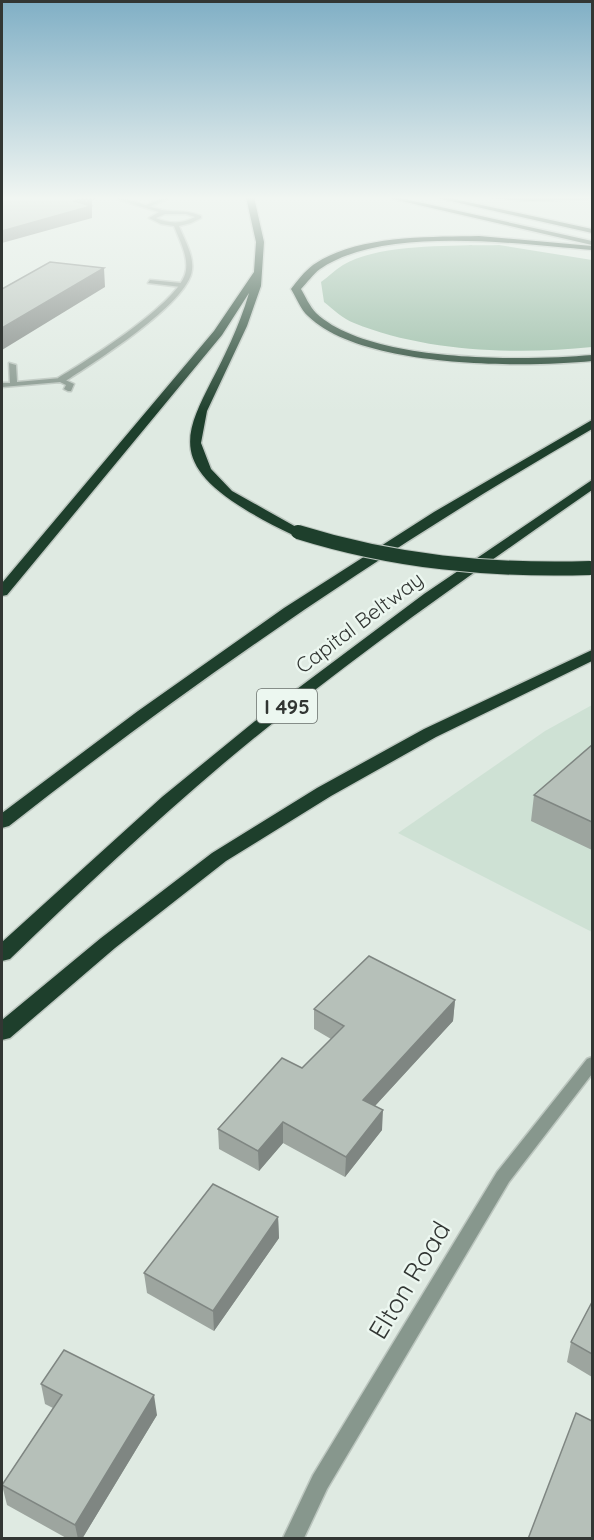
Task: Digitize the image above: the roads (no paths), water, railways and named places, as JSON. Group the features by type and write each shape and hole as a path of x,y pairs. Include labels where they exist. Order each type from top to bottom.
{"highway":[{"path":"314,269 296,289 298,299 313,318 341,332 381,346 457,359 499,362 592,358"},
{"path":"259,271 239,334 199,418 194,439 198,458 213,479 233,498 298,532 369,553 437,566 536,571 591,568"},
{"path":"2,592 218,333 259,271"},
{"name":"Capital Beltway","path":"2,822 81,759 258,633 390,544 592,424"},
{"name":"Capital Beltway","path":"2,954 170,800 329,671 473,565 592,484"},
{"path":"2,1032 108,943 219,857 324,792 420,739 592,655"}],"street":[{"path":"2,385 61,380 106,351 169,300 187,278 189,269"},
{"path":"158,274 187,278"},
{"path":"150,282 181,285"},
{"path":"12,365 14,385"},
{"path":"61,380 70,384 68,389"},
{"name":"Elton Road","path":"293,1539 320,1482 503,1177 592,1063"}]}
